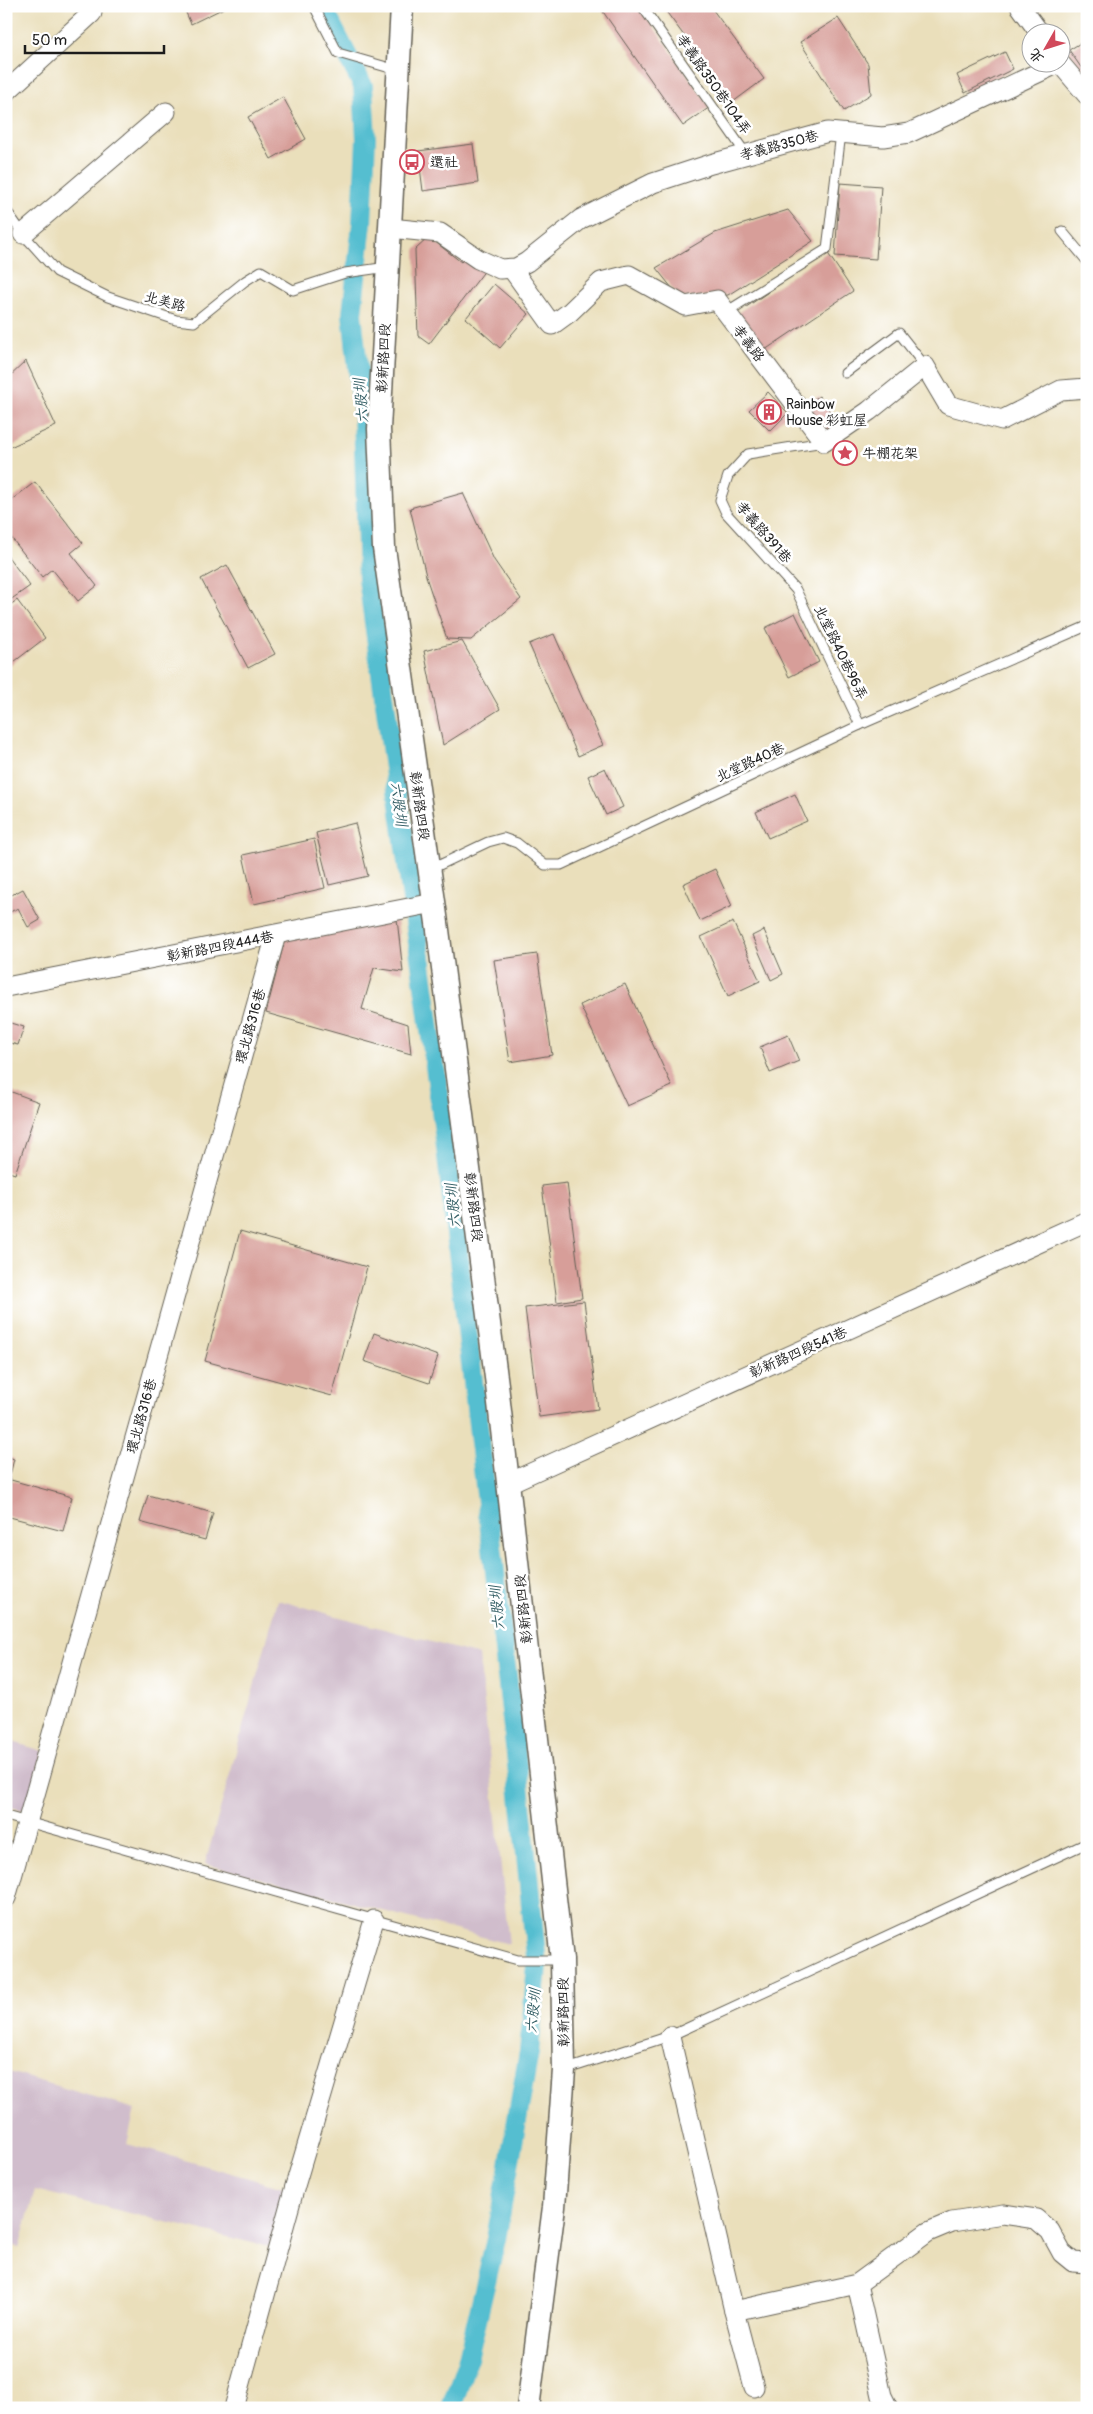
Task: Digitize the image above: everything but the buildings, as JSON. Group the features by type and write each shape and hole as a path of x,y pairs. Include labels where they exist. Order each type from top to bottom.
{"street":[{"name":"彰新路四段","path":"402,6 379,429 384,548 429,871 509,1483 562,1960 564,2070 554,2207 528,2408"},
{"path":"1020,6 1032,22"},
{"path":"6,92 92,14"},
{"name":"孝義路350巷","path":"512,268 527,262 581,219 653,183 746,154 828,132 884,137 909,133 1040,72"},
{"path":"1067,72 1087,94"},
{"path":"23,234 166,112"},
{"path":"390,228 440,232 478,259 500,269 512,268"},
{"name":"孝義路","path":"512,268 552,325 570,312 600,282 629,275 685,306 717,300 824,442"},
{"path":"824,442 869,411 925,366 948,405 1002,420 1061,390 1087,388"},
{"name":"彰新路四段444巷","path":"6,986 433,904"},
{"name":"環北路316巷","path":"6,1898 276,935"},
{"name":"彰新路四段541巷","path":"509,1483 1087,1221"},
{"path":"234,2408 295,2186 374,1920"},
{"path":"670,2036 734,2310 754,2387"},
{"path":"734,2310 857,2284 928,2232 952,2222 1003,2214 1036,2219 1050,2231 1062,2253 1074,2262 1087,2263"},
{"path":"857,2284 882,2396 888,2408"}],"lane":[{"path":"314,6 338,53 399,70"},
{"name":"孝義路350巷104弄","path":"642,6 746,154"},
{"path":"726,312 827,249 841,133"},
{"name":"北美路","path":"6,210 23,234 57,272 108,297 176,320 194,322 261,270 293,290 345,273 388,267"},
{"path":"1062,231 1087,261"},
{"path":"845,373 899,333 925,366"},
{"name":"孝義路391巷","path":"796,590 726,512 720,500 728,476 748,454 824,442"},
{"name":"北堂路40巷96弄","path":"796,590 860,725"},
{"name":"北堂路40巷","path":"429,871 488,842 503,838 517,843 545,865 561,865 860,725 1087,626"},
{"path":"6,1816 518,1960 562,1960"},
{"path":"564,2070 670,2036 1087,1843"}],"shaded area":[{"path":"278,1600 479,1655 509,1944 205,1864"},
{"path":"6,1740 43,1751 27,1811 6,1806"},
{"path":"6,2071 135,2109 127,2144 291,2190 269,2247 35,2190 19,2248 6,2243"}],"waterway":[{"name":"六股圳","path":"322,6 363,86 366,139 362,223 352,314 363,414 368,579 445,1139 516,1754 537,1966 529,2052 496,2239 467,2362 451,2408"}],"place":[{"name":"還社","path":"412,162"},
{"name":"Rainbow House 彩虹屋","path":"769,412"},
{"name":"牛棚花架","path":"845,453"}]}
